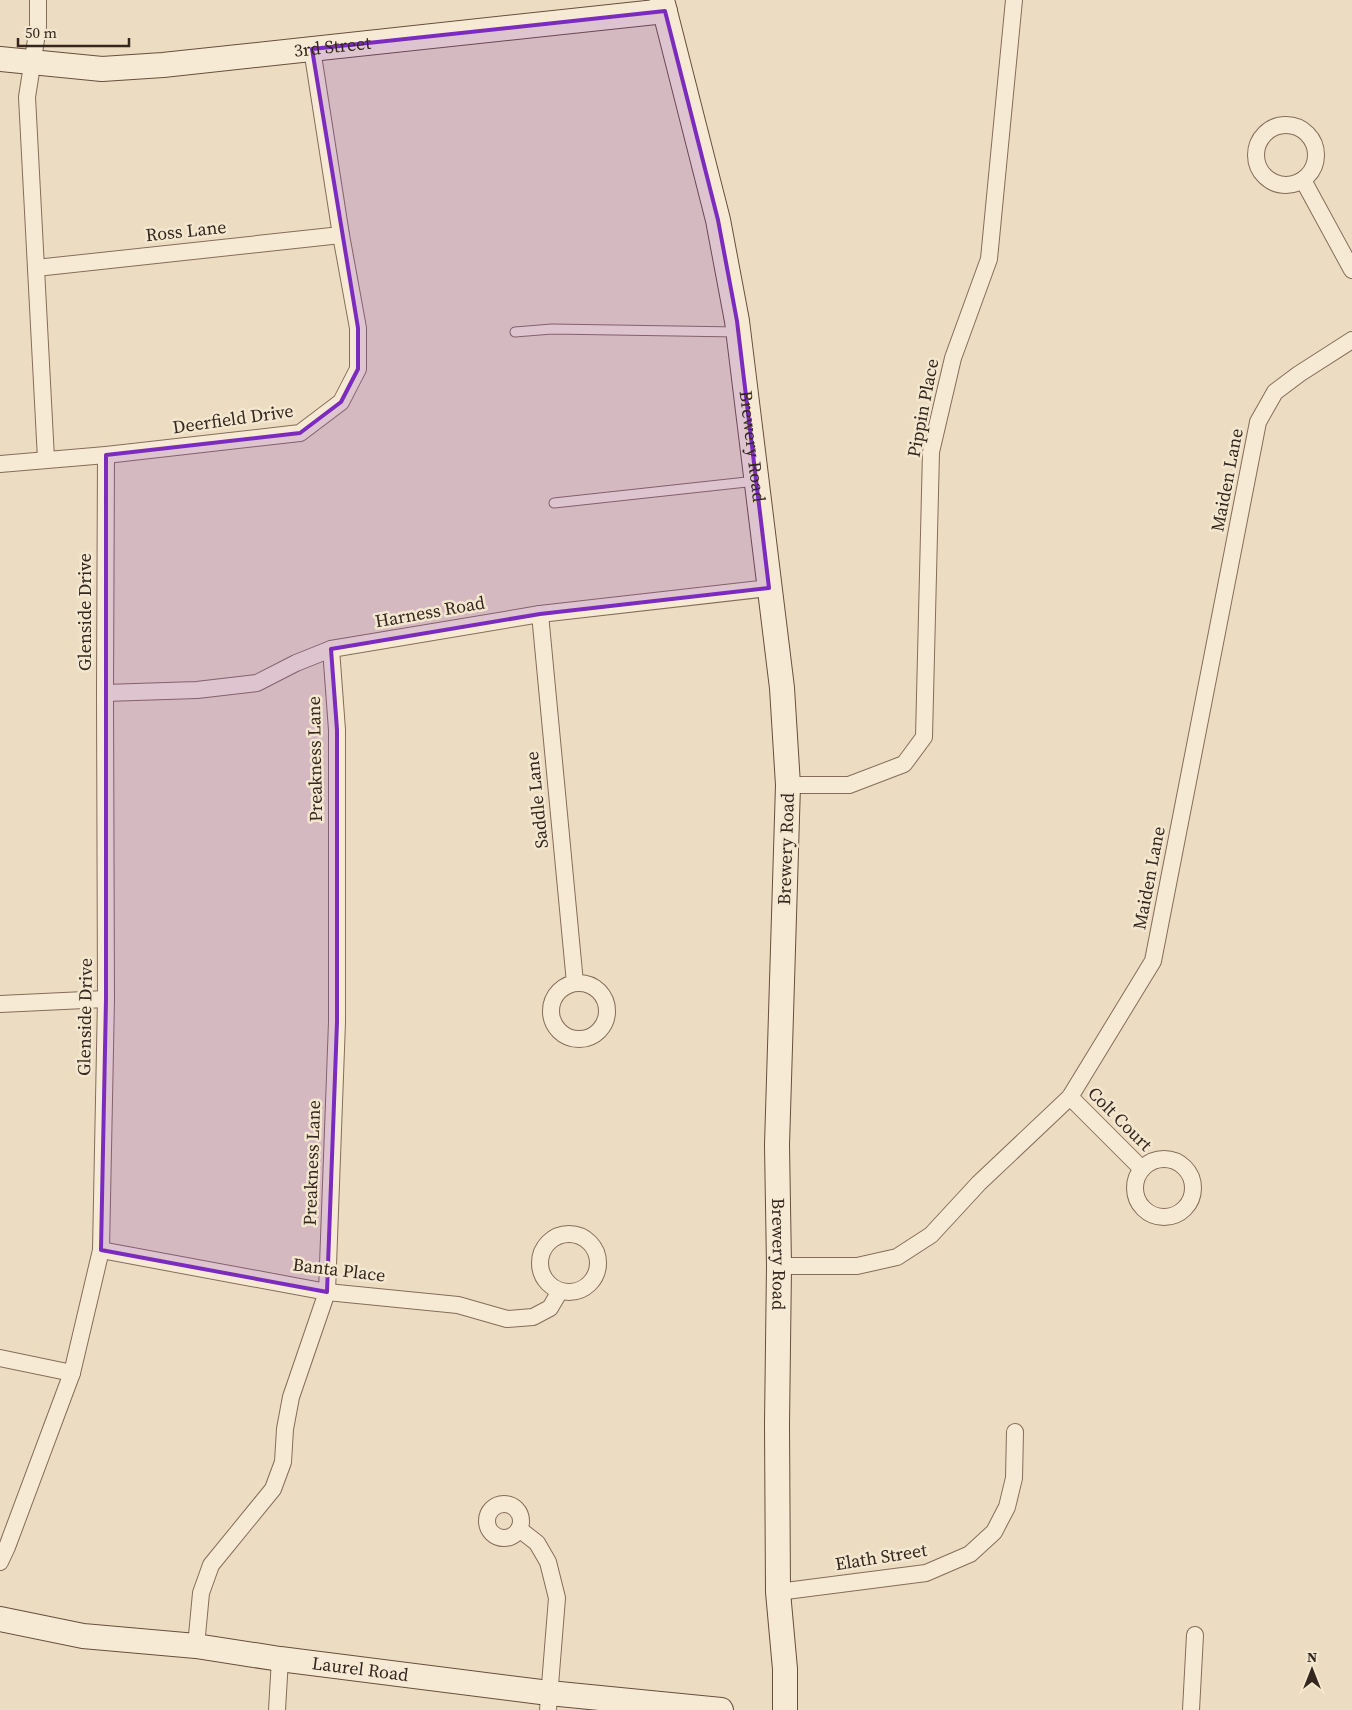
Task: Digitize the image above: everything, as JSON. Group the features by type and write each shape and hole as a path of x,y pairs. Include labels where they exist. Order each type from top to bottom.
{"street":[{"path":"38,0 38,27 26,97 46,459"},
{"name":"Pippin Place","path":"788,785 849,785 904,764 924,737 931,452 953,358 989,260 1014,0"},
{"name":"3rd Street","path":"0,59 102,68 163,65 312,49 663,6"},
{"name":"Brewery Road","path":"663,6 718,220 738,332 782,688 788,785 777,1145 779,1266 777,1424 778,1592 785,1668 785,1710"},
{"name":"Deerfield Drive","path":"0,464 106,455 300,433 341,402 358,369 358,328 312,49"},
{"path":"1303,180 1352,270"},
{"name":"Ross Lane","path":"36,268 341,234"},
{"name":"Maiden Lane","path":"779,1266 857,1266 897,1257 931,1234 979,1183 1070,1097 1154,961 1258,422 1275,392 1352,340"},
{"name":"Glenside Drive","path":"0,1562 72,1373 101,1250 106,999 106,455"},
{"name":"Harness Road","path":"105,693 197,690 257,683 296,663 331,649 540,614 769,588"},
{"name":"Saddle Lane","path":"540,614 575,983"},
{"name":"Preakness Lane","path":"196,1646 201,1593 211,1564 272,1490 283,1462 285,1429 291,1397 327,1292 337,1022 337,730 331,649"},
{"path":"0,1004 106,999"},
{"name":"Colt Court","path":"1070,1097 1142,1168"},
{"name":"Banta Place","path":"101,1250 327,1292 458,1305 507,1319 533,1317 550,1308 560,1291"},
{"path":"0,1358 72,1373"},
{"name":"Elath Street","path":"778,1592 926,1573 970,1554 994,1532 1007,1507 1014,1478 1015,1432"},
{"path":"519,1529 537,1542 548,1562 557,1598 548,1701"},
{"name":"Laurel Road","path":"0,1619 83,1636 196,1646 548,1701 721,1710"},
{"path":"1190,1710 1195,1635"},
{"path":"277,1710 280,1659"}],"lane":[{"path":"515,332 552,329 738,332"},
{"path":"554,503 756,481"}],"highlighted area":[{"path":"665,11 718,220 737,321 769,588 540,614 331,649 337,730 337,1022 327,1292 101,1250 106,999 106,455 300,433 341,402 358,369 358,328 312,49"}]}
